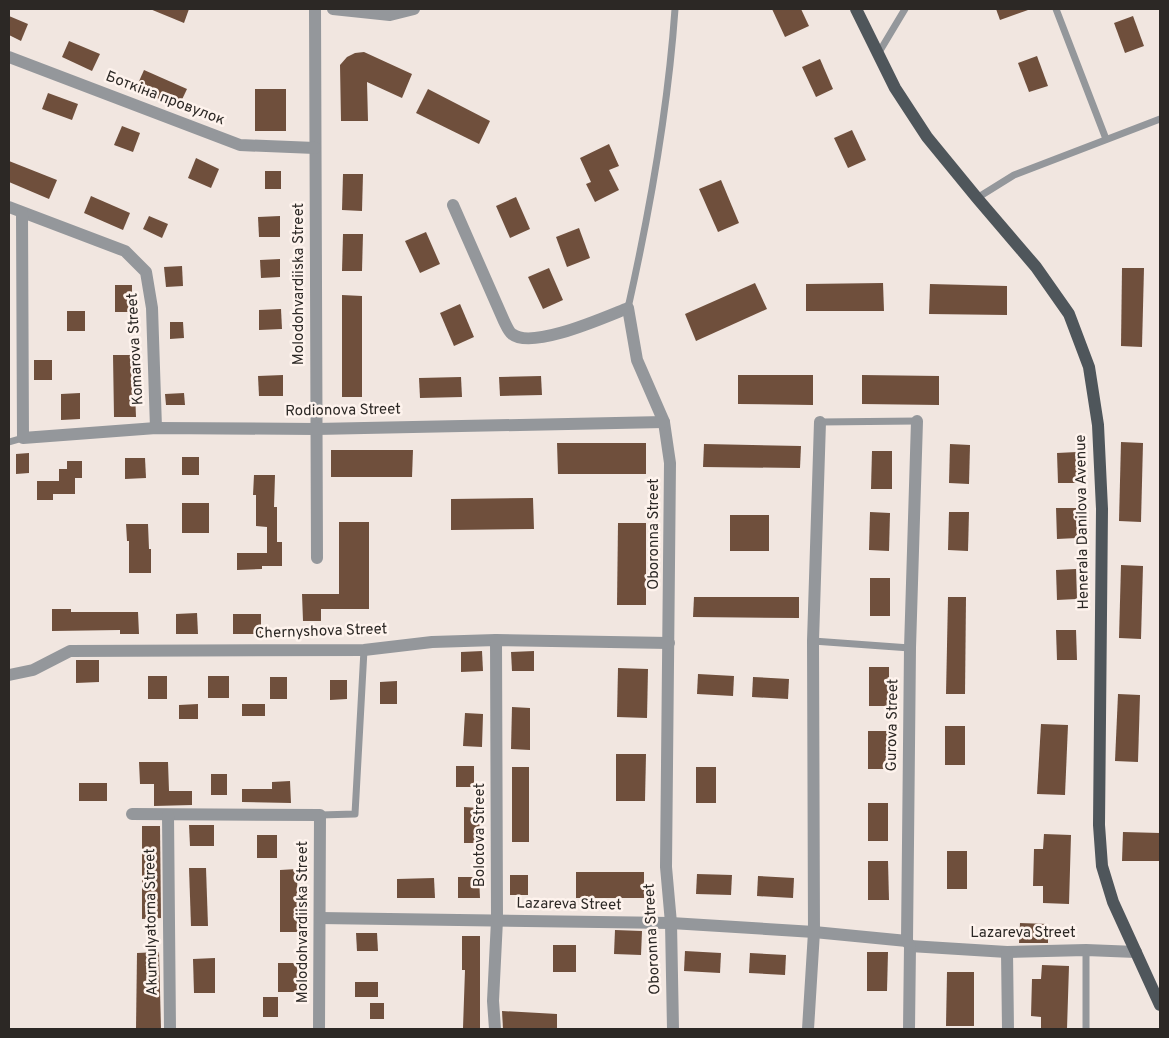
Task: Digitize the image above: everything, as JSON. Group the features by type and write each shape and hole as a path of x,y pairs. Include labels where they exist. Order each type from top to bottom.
{"main road":[{"name":"Henerala Danilova Avenue","path":"856,9 894,88 927,137 976,198 1036,267 1069,314 1089,367 1098,425 1102,509 1100,834 1102,866 1110,893 1136,952 1155,981 1160,1005"}],"street":[{"name":"Molodohvardiiska Street","path":"315,9 317,558"},
{"path":"333,9 390,15 414,9"},
{"name":"Боткіна провулок","path":"9,57 240,145 315,148"},
{"path":"453,205 504,321 512,334 526,340 546,337 628,308"},
{"name":"Komarova Street","path":"9,207 125,251 146,272 152,308 156,428"},
{"path":"22,212 23,438"},
{"name":"Oboronna Street","path":"628,308 637,360 664,422 670,463 666,867 671,923 673,1029"},
{"name":"Gurova Street","path":"908,1029 910,648 917,421"},
{"name":"Rodionova Street","path":"23,438 156,428 316,429 664,422"},
{"path":"808,1029 814,932 813,642 820,422"},
{"name":"Chernyshova Street","path":"9,675 33,670 70,651 364,650 432,642 496,640 669,643"},
{"name":"Bolotova Street","path":"495,1029 493,1001 497,920 496,640"},
{"path":"132,814 320,816"},
{"name":"Akumulyatorna Street","path":"168,815 170,1029"},
{"name":"Molodohvardiiska Street","path":"319,1029 320,816"},
{"name":"Lazareva Street","path":"320,918 671,923 814,932 1007,952 1086,950 1136,952"},
{"path":"1007,952 1008,1029"}],"lane":[{"path":"628,308 651,199 662,135 675,9"},
{"path":"878,54 905,9"},
{"path":"1056,9 1106,139"},
{"path":"976,198 1014,175 1160,119"},
{"path":"820,422 917,421"},
{"path":"9,442 23,438"},
{"path":"813,642 910,648"},
{"path":"320,816 355,814 364,650"},
{"path":"1086,950 1086,1029"}],"building":[{"path":"150,9 189,9 184,23"},
{"path":"772,9 801,9 809,26 785,37"},
{"path":"996,9 1028,9 1028,10 1000,20"},
{"path":"9,16 28,24 21,41 9,35"},
{"path":"1133,16 1144,46 1125,53 1114,23"},
{"path":"69,41 100,54 92,71 62,57"},
{"path":"364,52 412,74 402,98 367,82 368,121 341,121 340,65 347,57 355,53"},
{"path":"1037,56 1048,86 1029,92 1018,63"},
{"path":"820,59 833,89 816,97 802,67"},
{"path":"144,70 187,89 178,108 136,88"},
{"path":"255,89 286,89 286,131 255,131"},
{"path":"428,89 490,121 479,144 416,113"},
{"path":"48,93 78,104 72,120 42,109"},
{"path":"122,126 140,133 133,152 114,145"},
{"path":"852,130 866,160 848,168 834,138"},
{"path":"609,144 619,166 609,170 619,190 595,202 586,184 591,182 580,158"},
{"path":"196,158 219,169 211,188 188,178"},
{"path":"9,161 57,180 49,199 9,182"},
{"path":"265,171 281,171 281,189 265,189"},
{"path":"343,174 363,174 362,211 342,210"},
{"path":"721,180 739,223 718,232 699,189"},
{"path":"91,196 130,213 123,230 84,213"},
{"path":"516,197 530,229 510,238 496,206"},
{"path":"149,216 168,224 162,238 143,229"},
{"path":"280,216 280,237 259,237 258,217"},
{"path":"579,228 590,258 567,267 556,237"},
{"path":"426,232 440,264 420,273 405,241"},
{"path":"343,234 363,234 362,271 342,271"},
{"path":"280,259 280,277 261,278 260,260"},
{"path":"182,266 183,286 166,287 164,267"},
{"path":"549,268 563,300 543,309 528,277"},
{"path":"1122,268 1144,268 1142,347 1121,346"},
{"path":"755,283 767,309 696,341 685,314"},
{"path":"883,283 884,311 806,311 806,284"},
{"path":"930,284 1007,286 1007,315 929,314"},
{"path":"115,285 132,285 132,312 115,312"},
{"path":"342,295 362,296 362,397 342,397"},
{"path":"460,304 474,337 454,346 440,313"},
{"path":"281,309 282,329 259,330 259,310"},
{"path":"67,311 85,311 85,331 67,331"},
{"path":"170,322 183,322 184,338 170,339"},
{"path":"113,355 131,355 132,391 135,391 136,417 114,417"},
{"path":"34,360 52,360 52,380 34,380"},
{"path":"283,375 283,396 259,396 258,376"},
{"path":"738,375 813,375 813,405 738,404"},
{"path":"862,375 939,376 939,405 862,404"},
{"path":"541,376 542,395 500,396 499,377"},
{"path":"461,377 462,397 420,398 419,378"},
{"path":"80,393 80,419 61,420 61,394"},
{"path":"184,393 185,405 166,405 165,394"},
{"path":"1121,442 1143,443 1141,522 1119,521"},
{"path":"557,443 646,443 646,474 558,474"},
{"path":"704,444 801,446 800,468 703,467"},
{"path":"950,444 970,445 969,484 949,483"},
{"path":"331,450 413,450 412,477 331,477"},
{"path":"872,451 892,451 892,489 871,489"},
{"path":"1077,452 1078,483 1058,483 1057,453"},
{"path":"29,453 29,473 16,474 16,454"},
{"path":"182,457 199,457 199,475 182,475"},
{"path":"125,458 145,458 146,478 125,479"},
{"path":"67,461 82,461 82,478 75,478 75,494 53,494 53,500 37,500 37,481 59,481 59,469 67,469"},
{"path":"254,475 275,475 274,507 277,507 277,542 282,542 282,566 262,566 262,569 237,570 237,553 267,553 267,527 256,526 256,495 253,495"},
{"path":"533,498 534,529 451,530 451,499"},
{"path":"182,503 209,503 209,533 182,533"},
{"path":"1056,508 1076,508 1077,538 1057,539"},
{"path":"870,512 890,513 889,551 869,550"},
{"path":"949,512 969,512 968,551 948,550"},
{"path":"730,515 769,515 769,551 730,551"},
{"path":"339,522 369,522 369,609 321,609 321,621 303,621 302,594 339,594"},
{"path":"618,523 646,523 646,605 617,605"},
{"path":"126,524 148,524 151,573 129,573 129,541 127,541"},
{"path":"1121,565 1143,566 1141,639 1119,638"},
{"path":"1076,569 1077,599 1057,600 1056,570"},
{"path":"870,578 890,578 890,616 870,616"},
{"path":"694,597 799,597 799,618 693,617"},
{"path":"948,597 966,597 965,694 946,694"},
{"path":"52,609 71,609 71,612 138,612 139,634 120,634 120,630 52,631"},
{"path":"197,613 198,634 176,634 176,614"},
{"path":"233,614 261,614 261,634 233,634"},
{"path":"1056,630 1076,630 1077,660 1057,660"},
{"path":"482,651 483,671 461,672 461,652"},
{"path":"534,651 534,671 512,671 511,652"},
{"path":"76,660 99,660 99,682 76,683"},
{"path":"869,667 889,667 889,706 869,706"},
{"path":"618,668 648,669 647,718 617,717"},
{"path":"698,674 734,676 733,696 697,694"},
{"path":"148,676 167,676 167,699 148,699"},
{"path":"208,676 229,676 229,698 208,698"},
{"path":"270,677 287,677 287,699 270,699"},
{"path":"753,677 789,679 788,699 752,697"},
{"path":"330,680 347,680 347,699 330,700"},
{"path":"397,681 397,704 380,704 380,682"},
{"path":"1118,694 1140,695 1138,762 1115,761"},
{"path":"198,704 198,719 179,719 179,705"},
{"path":"242,704 265,704 265,716 242,716"},
{"path":"512,707 530,708 530,750 511,749"},
{"path":"465,713 483,714 482,747 463,746"},
{"path":"1041,724 1068,725 1065,795 1037,794"},
{"path":"945,726 965,726 965,765 945,765"},
{"path":"868,731 889,731 888,769 868,769"},
{"path":"616,754 646,754 645,801 616,801"},
{"path":"139,762 168,762 169,791 192,791 192,805 154,806 154,784 140,784"},
{"path":"456,766 474,766 474,787 456,787"},
{"path":"512,767 529,767 529,842 512,842"},
{"path":"696,767 716,767 716,803 696,803"},
{"path":"211,774 227,774 227,795 211,795"},
{"path":"290,781 291,803 242,802 242,789 272,789 272,782"},
{"path":"79,783 107,783 107,801 79,801"},
{"path":"868,803 888,803 888,841 868,841"},
{"path":"464,807 480,808 479,843 464,843"},
{"path":"189,825 214,825 214,846 190,846"},
{"path":"142,826 160,826 161,918 142,919"},
{"path":"1123,832 1160,833 1160,861 1122,861"},
{"path":"1044,834 1071,835 1069,904 1043,903 1043,886 1033,886 1034,849 1043,849"},
{"path":"257,835 277,835 277,858 257,858"},
{"path":"947,851 967,851 967,889 947,889"},
{"path":"868,861 888,861 889,900 868,900"},
{"path":"189,868 206,868 208,926 191,926"},
{"path":"297,869 298,932 280,932 280,870"},
{"path":"576,872 644,872 644,898 576,898"},
{"path":"697,874 732,875 731,895 696,894"},
{"path":"510,875 528,875 528,895 510,895"},
{"path":"758,876 794,878 793,898 757,896"},
{"path":"458,877 479,877 480,898 458,898"},
{"path":"434,878 435,898 397,898 397,879"},
{"path":"1020,923 1048,924 1048,943 1019,943"},
{"path":"615,930 642,931 641,955 614,954"},
{"path":"356,933 377,933 378,951 357,951"},
{"path":"462,936 480,936 480,1028 463,1028 465,970 462,970"},
{"path":"553,945 576,945 576,972 553,972"},
{"path":"685,951 721,953 720,973 684,971"},
{"path":"159,952 161,1029 136,1029 137,953"},
{"path":"867,952 888,952 887,991 867,991"},
{"path":"750,953 786,955 785,975 749,973"},
{"path":"215,958 215,993 194,993 193,959"},
{"path":"278,963 297,963 298,992 278,992"},
{"path":"1042,965 1069,966 1067,1029 1041,1029 1041,1017 1031,1016 1032,979 1041,979"},
{"path":"947,972 974,972 974,1026 946,1026"},
{"path":"355,982 378,982 378,997 355,997"},
{"path":"263,997 278,997 278,1017 263,1017"},
{"path":"370,1003 384,1003 384,1019 370,1019"},
{"path":"502,1011 557,1014 557,1029 503,1029"}]}
